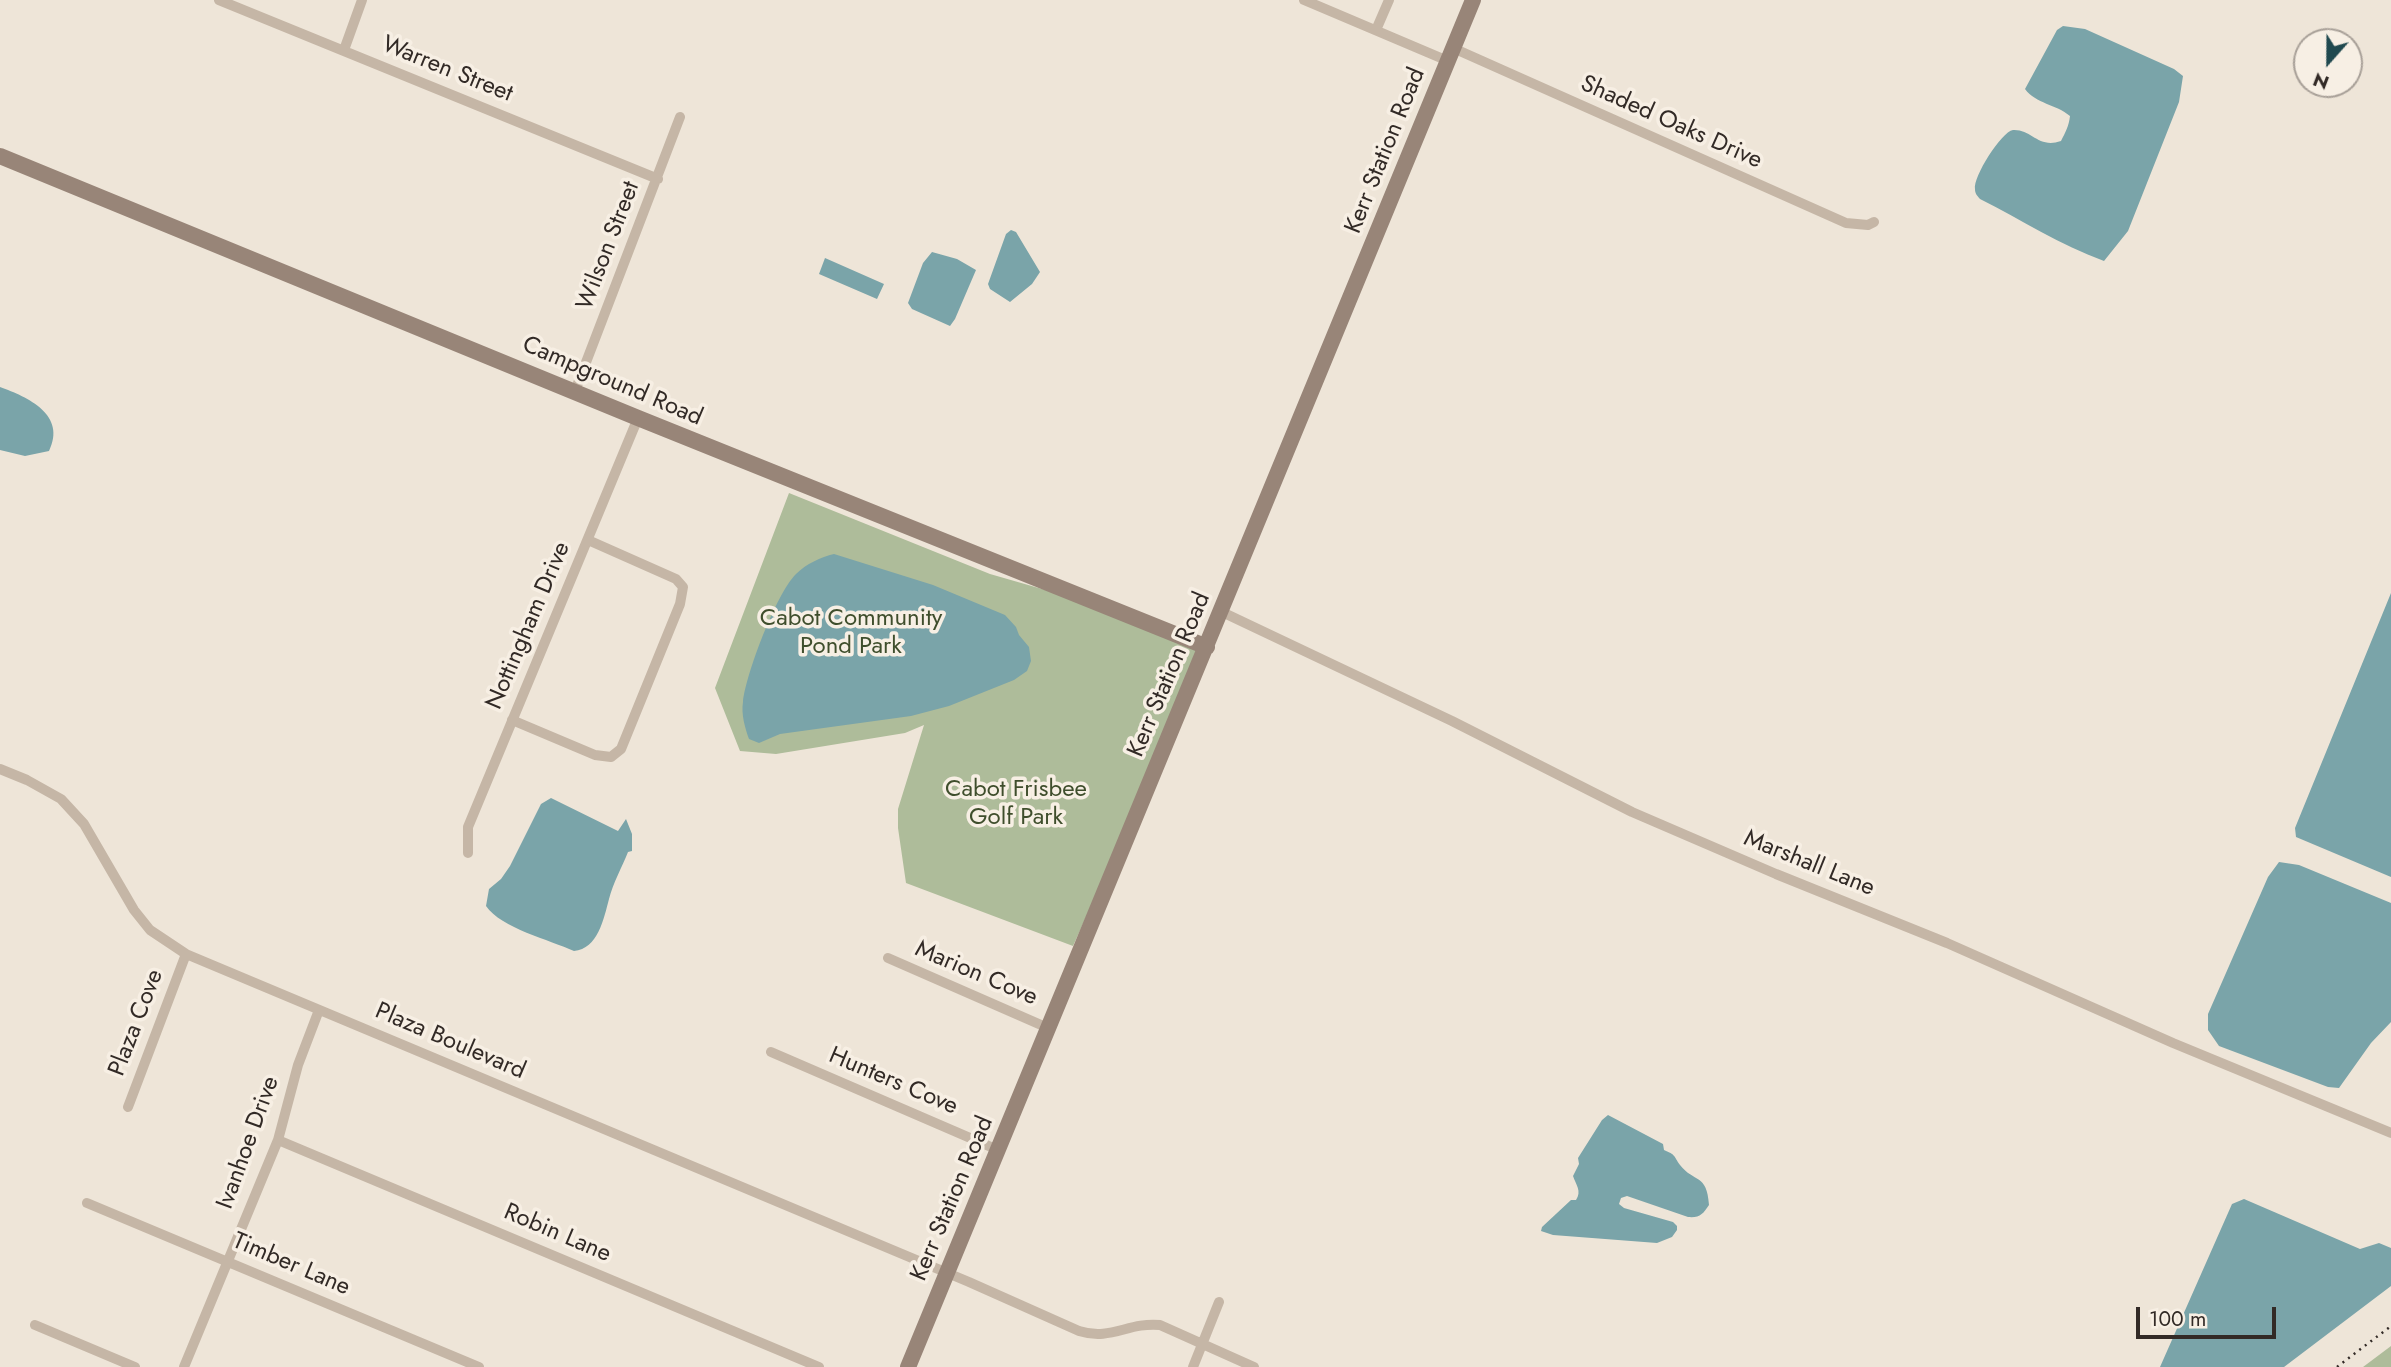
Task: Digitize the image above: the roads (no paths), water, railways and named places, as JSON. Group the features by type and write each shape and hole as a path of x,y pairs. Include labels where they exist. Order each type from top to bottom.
{"street":[{"name":"Warren Street","path":"219,0 658,179"},
{"path":"344,50 362,0"},
{"name":"Shaded Oaks Drive","path":"1304,0 1377,30 1451,55 1846,223 1868,225 1874,222"},
{"path":"1377,30 1389,0"},
{"name":"Kerr Station Road","path":"908,1367 1473,0"},
{"name":"Wilson Street","path":"575,391 680,117"},
{"name":"Campground Road","path":"0,156 638,418 1207,647"},
{"name":"Nottingham Drive","path":"468,853 468,827 638,418"},
{"path":"513,720 595,755 611,757 621,749 680,604 683,587 676,579 587,540"},
{"name":"Marshall Lane","path":"1222,612 1452,721 1632,812 2391,1133"},
{"name":"Plaza Boulevard","path":"0,769 61,799 84,824 134,910 150,930 186,954 1092,1335 1104,1335 1132,1325 1160,1325 1255,1367"},
{"name":"Plaza Cove","path":"128,1107 186,954"},
{"name":"Marion Cove","path":"888,958 1048,1027"},
{"name":"Ivanhoe Drive","path":"184,1367 278,1140 298,1065 319,1010"},
{"name":"Hunters Cove","path":"771,1052 998,1150"},
{"name":"Robin Lane","path":"278,1140 819,1367"},
{"name":"Timber Lane","path":"87,1203 479,1367"},
{"path":"1194,1367 1219,1302"},
{"path":"35,1325 135,1367"}],"water":[{"path":"2063,26 2085,29 2174,69 2183,76 2179,102 2128,231 2104,261 2057,240 1980,199 1975,191 1978,175 1995,146 2013,130 2025,132 2046,143 2061,141 2070,116 2035,98 2025,89 2057,30"},
{"path":"1011,230 1016,232 1040,272 1032,284 1010,302 990,289 988,284 1006,234"},
{"path":"932,252 957,259 976,270 950,326 912,309 908,303 923,263"},
{"path":"825,258 884,284 877,299 819,274"},
{"path":"0,387 33,402 49,418 53,427 53,438 49,451 25,456 0,450"},
{"path":"834,554 933,585 1005,615 1029,647 1031,661 1027,671 1014,680 949,706 911,716 780,734 759,743 749,739 743,716 745,689 771,616 796,574 814,561"},
{"path":"2391,593 2391,877 2296,837 2295,828"},
{"path":"551,798 618,831 626,819 632,834 632,851 628,852 615,881 599,931 589,945 574,951 514,927 493,914 486,906 489,889 501,879 510,866 541,804"},
{"path":"2279,862 2299,865 2391,903 2391,1022 2371,1043 2339,1088 2328,1087 2219,1046 2208,1030 2208,1014 2268,877"},
{"path":"1608,1115 1663,1144 1664,1150 1672,1154 1685,1171 1706,1188 1709,1205 1696,1217 1688,1217 1627,1196 1621,1198 1619,1204 1624,1208 1673,1222 1677,1230 1672,1237 1657,1243 1553,1235 1541,1231 1571,1200 1578,1197 1573,1176 1579,1164 1578,1158"},
{"path":"2244,1199 2360,1249 2379,1243 2391,1248 2391,1286 2284,1367 2160,1367 2232,1204"}],"railway":[{"path":"2337,1367 2391,1326"}],"park label":[{"name":"Cabot Community Pond Park","path":"851,633"},
{"name":"Cabot Frisbee Golf Park","path":"1016,804"}]}
